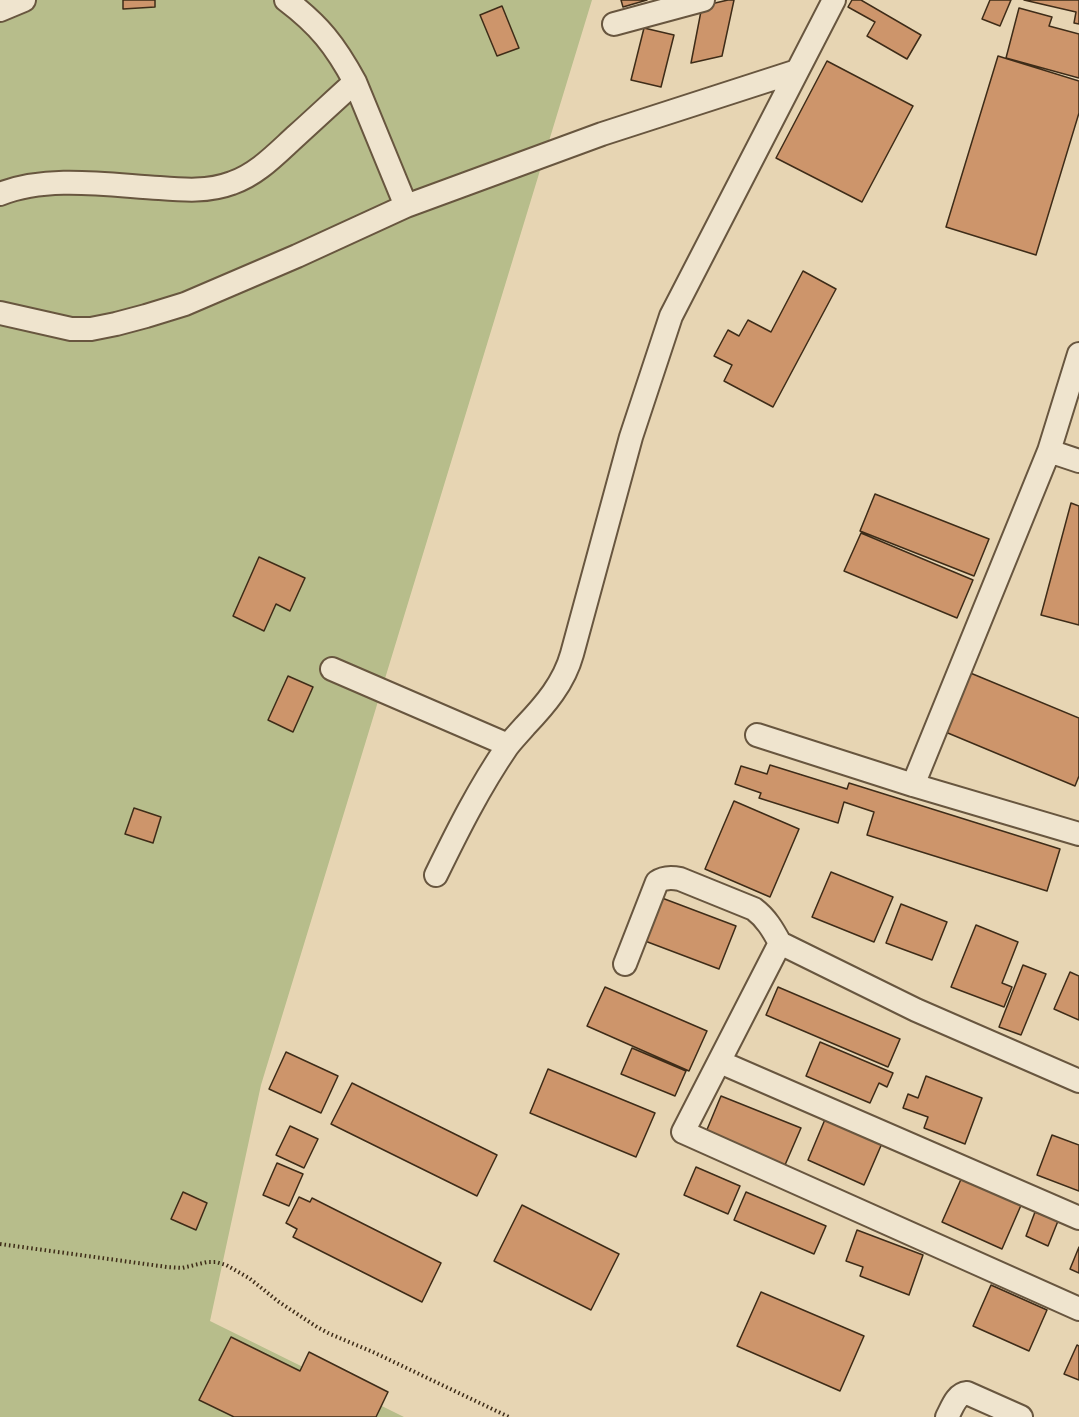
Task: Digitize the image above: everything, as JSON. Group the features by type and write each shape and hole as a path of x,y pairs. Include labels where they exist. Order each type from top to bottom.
{"street":[{"path":"0,10 24,0"},
{"path":"286,0 323,33 355,82 406,206"},
{"path":"614,24 703,0"},
{"path":"436,875 469,808 508,745 542,708 567,670 631,437 671,316 834,0"},
{"path":"0,313 71,329 116,324 146,316 185,304 406,206 602,134 797,71"},
{"path":"0,194 11,190 71,183 188,190 210,189 231,183 248,176 265,164 355,82"},
{"path":"914,785 1049,452 1079,354"},
{"path":"1049,452 1079,461"},
{"path":"332,669 508,745"},
{"path":"757,735 1079,834"},
{"path":"625,964 657,882 666,878 680,879 754,909 767,921 780,943 916,1010 1079,1081"},
{"path":"780,943 683,1132 1079,1309"},
{"path":"720,1062 1079,1218"},
{"path":"947,1417 959,1396 964,1394 972,1395 1021,1417"}],"path":[{"path":"0,1244 167,1268 182,1268 207,1262 226,1265 249,1278 279,1302 330,1334 509,1417"}],"green space":[{"path":"0,0 592,0 261,1085 210,1321 404,1417 0,1417"}],"building":[{"path":"123,0 155,0 155,7 123,9"},
{"path":"621,0 647,0 623,7"},
{"path":"734,0 722,56 691,63 702,6"},
{"path":"852,0 861,0 921,35 907,59 867,36 875,22 848,7"},
{"path":"990,0 1011,0 1000,26 982,19"},
{"path":"1024,0 1079,0 1079,24 1074,23 1076,12"},
{"path":"502,6 519,48 497,56 480,15"},
{"path":"1019,8 1052,17 1049,26 1079,34 1079,78 1006,58"},
{"path":"644,28 674,35 661,87 631,80"},
{"path":"998,56 1079,81 1079,113 1036,255 946,227"},
{"path":"827,61 913,106 862,202 776,158"},
{"path":"803,271 836,289 773,407 724,381 732,365 714,356 728,330 739,336 748,320 771,332"},
{"path":"875,494 989,539 974,576 860,531"},
{"path":"1071,503 1079,506 1079,625 1041,615"},
{"path":"861,533 973,580 957,618 844,571"},
{"path":"259,557 305,578 290,611 276,604 264,631 233,616"},
{"path":"968,672 1079,718 1079,776 1075,786 943,731"},
{"path":"288,676 313,687 293,732 268,720"},
{"path":"770,765 847,789 849,783 1060,849 1047,891 867,835 874,812 844,802 838,823 759,798 761,793 735,784 741,766 767,774"},
{"path":"734,801 799,829 770,897 705,869"},
{"path":"134,808 161,817 153,843 125,834"},
{"path":"831,872 893,897 874,942 812,917"},
{"path":"662,898 736,926 719,969 645,941"},
{"path":"901,904 947,922 932,960 886,943"},
{"path":"976,925 1018,942 1002,983 1012,987 1004,1007 951,987"},
{"path":"1023,965 1046,974 1021,1035 999,1027"},
{"path":"1070,972 1079,976 1079,1020 1054,1009"},
{"path":"605,987 707,1031 689,1071 587,1026"},
{"path":"778,987 900,1039 888,1067 766,1015"},
{"path":"820,1042 893,1073 887,1087 879,1083 870,1103 806,1076"},
{"path":"632,1048 686,1071 675,1096 621,1074"},
{"path":"286,1052 338,1076 321,1113 269,1089"},
{"path":"548,1069 655,1113 636,1157 530,1113"},
{"path":"926,1076 982,1098 965,1144 924,1128 928,1117 903,1108 908,1094 918,1098"},
{"path":"352,1083 497,1155 477,1196 331,1124"},
{"path":"721,1096 801,1128 785,1165 706,1132"},
{"path":"826,1117 883,1141 864,1185 808,1160"},
{"path":"290,1126 318,1139 304,1168 276,1155"},
{"path":"1052,1135 1079,1145 1079,1191 1037,1175"},
{"path":"277,1163 303,1174 289,1206 263,1195"},
{"path":"696,1167 740,1186 728,1214 684,1195"},
{"path":"962,1177 1022,1203 1002,1249 942,1222"},
{"path":"183,1192 207,1203 196,1230 171,1219"},
{"path":"746,1192 826,1226 814,1254 734,1220"},
{"path":"299,1197 310,1202 312,1198 441,1263 422,1302 293,1237 297,1229 286,1223"},
{"path":"522,1205 619,1254 591,1310 494,1261"},
{"path":"1035,1212 1058,1221 1048,1246 1026,1236"},
{"path":"857,1230 923,1255 909,1295 860,1276 863,1267 846,1261"},
{"path":"1079,1247 1079,1273 1070,1269"},
{"path":"991,1285 1047,1310 1029,1351 973,1326"},
{"path":"761,1292 864,1336 840,1391 737,1346"},
{"path":"231,1337 300,1371 309,1352 388,1392 376,1417 234,1417 199,1400"},
{"path":"1077,1345 1079,1346 1079,1380 1064,1374"}]}
